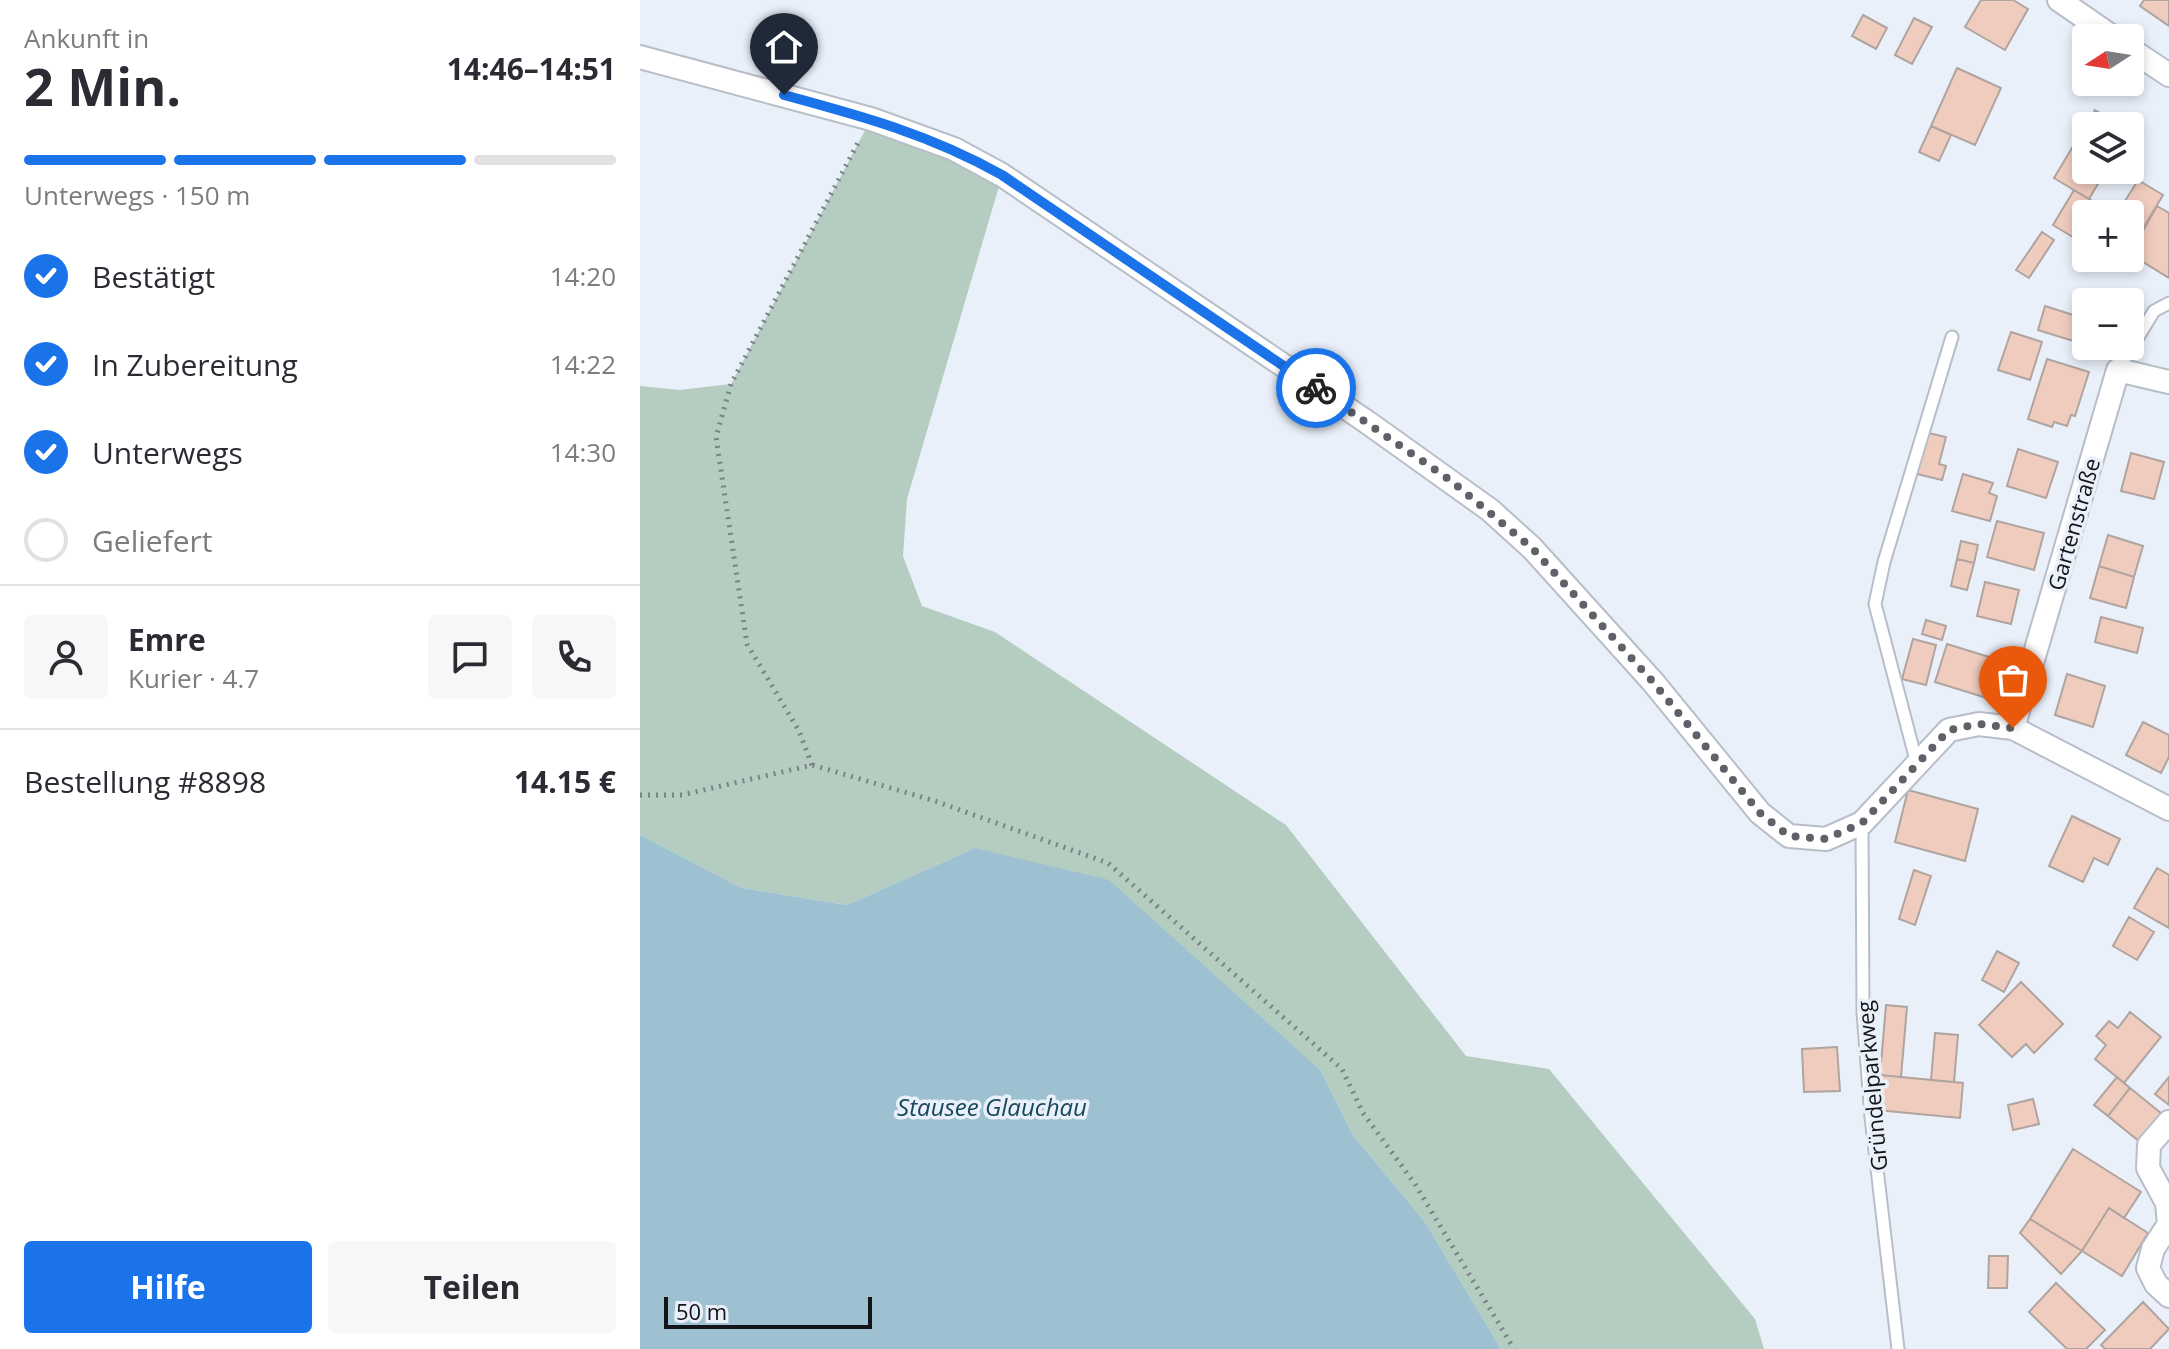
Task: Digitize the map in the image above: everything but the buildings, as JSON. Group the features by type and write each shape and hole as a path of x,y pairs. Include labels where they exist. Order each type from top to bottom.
{"street":[{"path":"2059,0 2094,24"},
{"path":"640,57 871,119 954,149 1002,175 1379,430 1490,510 1532,548 1653,682 1760,813 1789,836 1826,839 1862,823 1949,730 1979,724 2013,728 2169,809"},
{"path":"2144,58 2169,75"},
{"path":"2118,370 2169,382"},
{"name":"Gartenstraße","path":"2013,728 2118,370"},
{"path":"2169,1122 2149,1145 2148,1168 2167,1203 2169,1224 2153,1249 2148,1268 2156,1284 2169,1296"}],"lane":[{"path":"2118,370 2154,311 2169,303"},
{"path":"1917,764 1875,604 1884,562 1952,337"},
{"name":"Gründelparkweg","path":"1862,823 1861,923 1866,1057 1898,1349"}],"path":[{"path":"812,765 799,731 747,644 716,437 731,384 871,119"},
{"path":"640,795 682,795 812,765 935,801 1108,863 1342,1069 1363,1113 1415,1184 1514,1349"}],"green space":[{"path":"871,119 1002,176 907,499 903,556 922,606 995,632 1286,825 1466,1056 1549,1069 1755,1319 1764,1349 1501,1349 1425,1222 1353,1135 1321,1071 975,848 847,905 742,888 640,835 640,386 679,390 731,384"}],"water":[{"name":"Stausee Glauchau","path":"640,835 742,888 847,905 975,848 1109,880 1321,1071 1353,1135 1425,1222 1501,1349 640,1349"}],"way so far":[{"path":"1316,388 1450,480 1490,510 1532,548 1653,682 1760,813 1789,836 1826,839 1862,823 1949,730 1979,724 2013,728"}],"route":[{"path":"784,95 871,119 954,149 1002,175 1316,388"}]}
